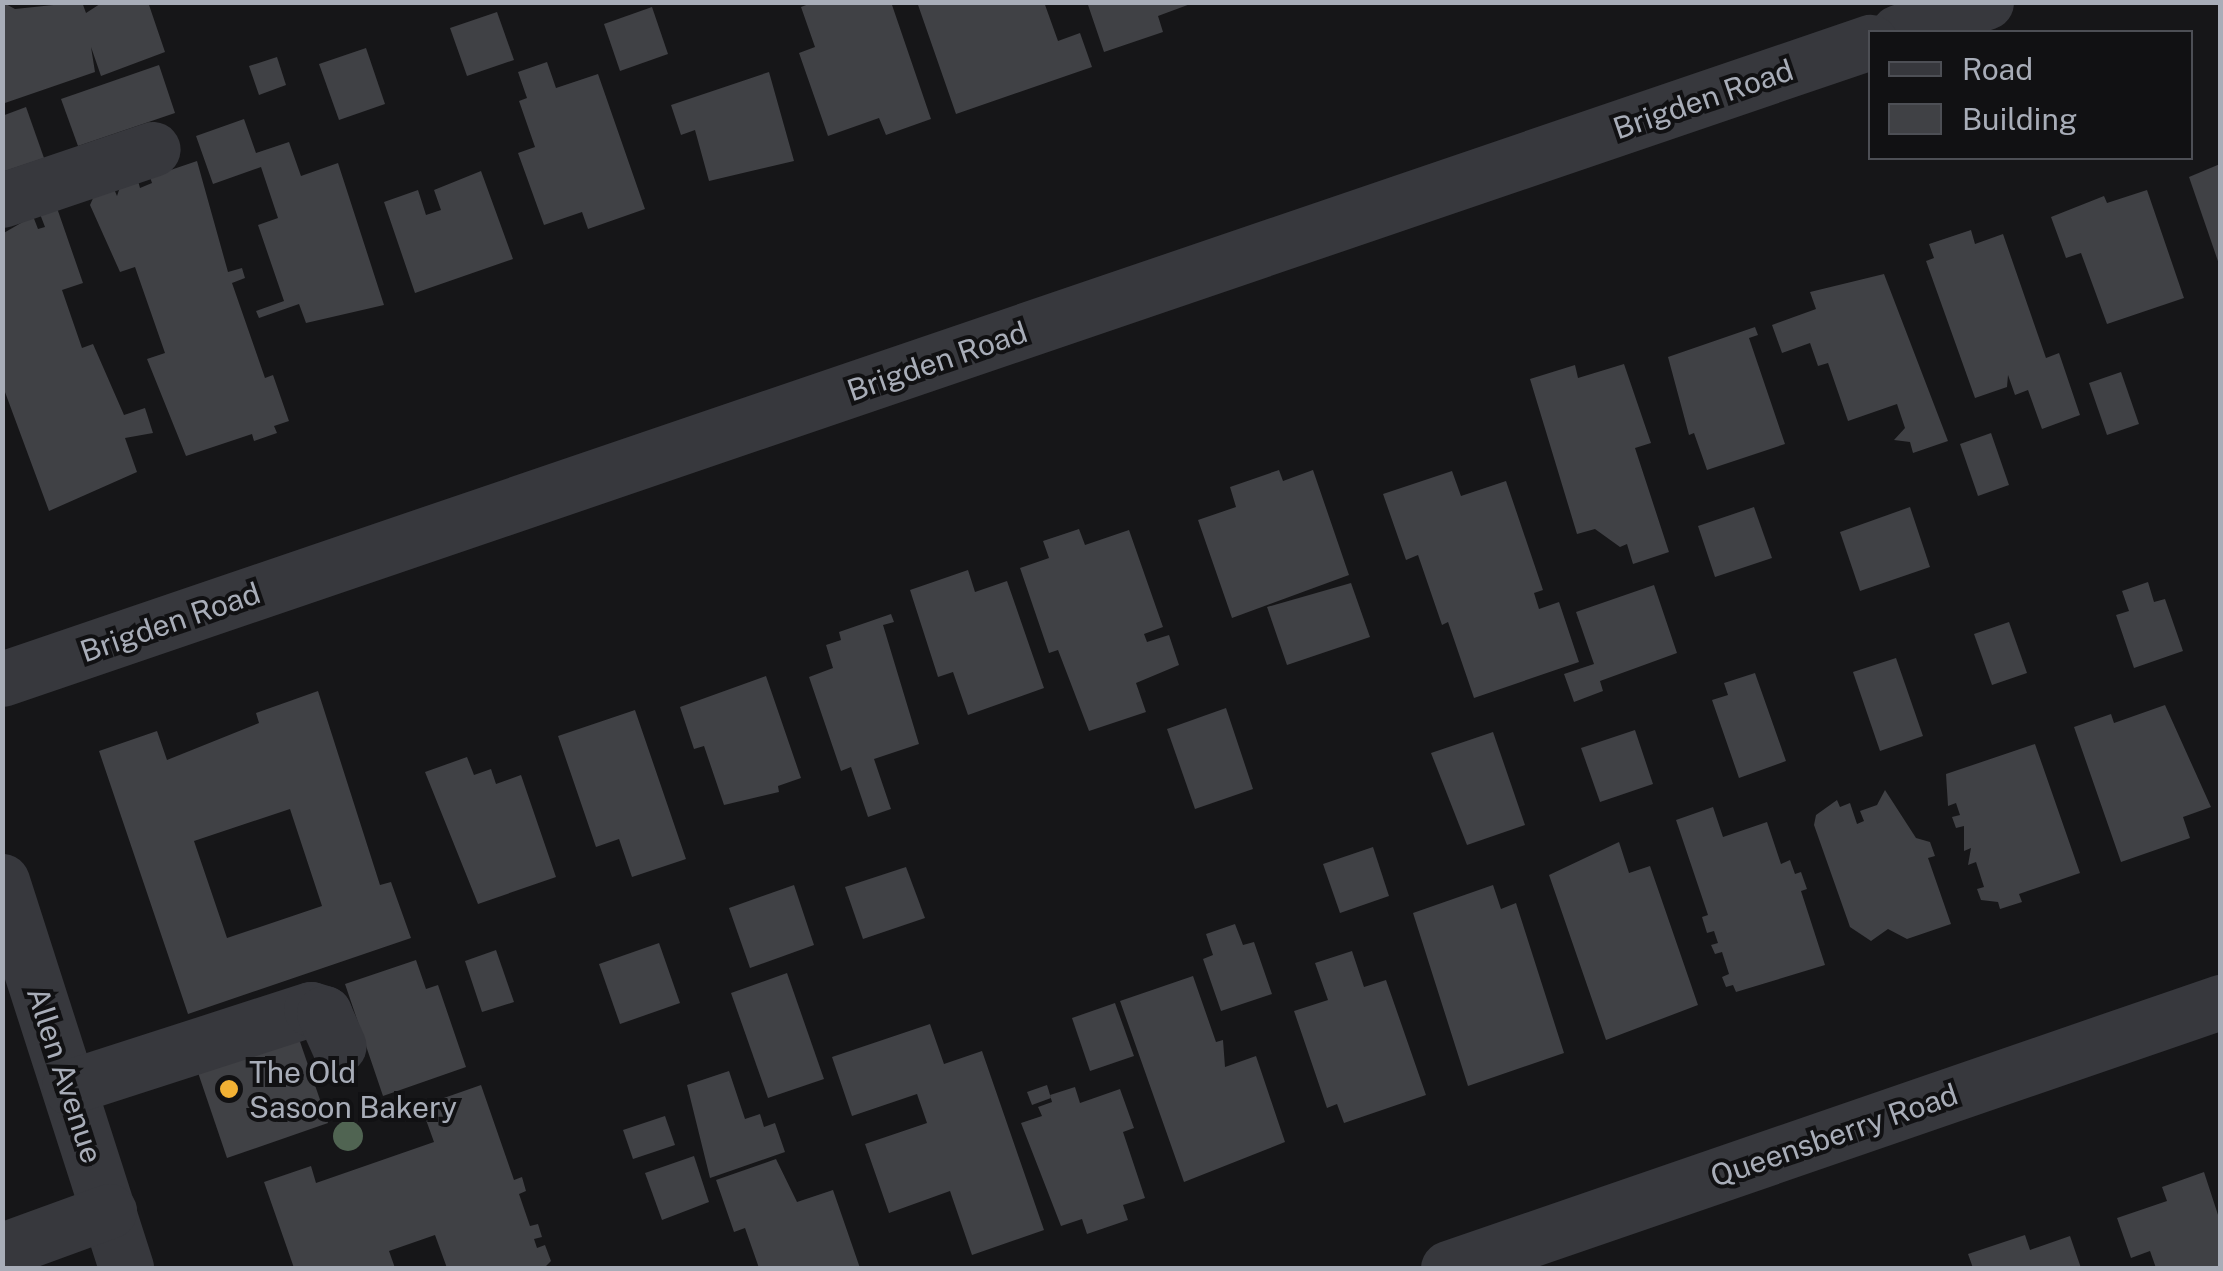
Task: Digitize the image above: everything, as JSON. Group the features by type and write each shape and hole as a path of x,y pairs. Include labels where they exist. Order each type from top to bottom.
{"street":[{"path":"1904,30 1986,2"},
{"name":"Brigden Road","path":"2,679 1868,43"},
{"path":"2,200 153,149"},
{"name":"Allen Avenue","path":"2,881 126,1268"},
{"name":"Queensberry Road","path":"1448,1268 2220,1002"},
{"path":"70,1087 310,1009 324,1012 339,1046"},
{"path":"2,1250 109,1211"}],"building":[{"path":"2,2 15,9 82,2 86,13 103,2 148,2 165,52 101,76 91,47 95,72 2,104"},
{"path":"814,2 891,2 931,119 886,135 879,118 828,136 799,53 815,47 801,7"},
{"path":"917,2 1044,2 1058,41 1080,33 1092,67 956,114"},
{"path":"1087,2 1193,3 1158,16 1163,32 1104,52"},
{"path":"652,7 668,54 620,71 604,24"},
{"path":"497,12 514,60 467,76 450,28"},
{"path":"366,48 385,104 339,120 319,64"},
{"path":"277,57 286,85 259,95 249,66"},
{"path":"547,62 556,88 598,74 645,209 588,229 582,212 544,225 518,153 535,147 519,101 527,98 518,72"},
{"path":"159,65 175,113 78,146 61,99"},
{"path":"769,72 794,161 709,181 695,130 681,135 671,105"},
{"path":"26,107 44,158 2,172 2,116"},
{"path":"244,119 256,153 289,142 301,176 338,163 384,305 306,323 299,304 259,318 256,311 284,301 258,225 278,218 261,167 213,184 196,136"},
{"path":"197,161 228,272 242,268 245,278 232,283 265,378 273,375 289,421 274,426 277,433 254,441 252,434 186,456 147,359 165,353 135,267 120,272 90,205 94,196 114,189 117,196 120,187 138,181 140,188 152,183 150,177"},
{"path":"2220,164 2220,267 2189,177"},
{"path":"481,171 513,259 415,293 384,202 418,190 426,215 441,210 434,190"},
{"path":"2147,190 2184,298 2107,324 2081,253 2066,258 2051,217 2104,196 2107,203"},
{"path":"57,208 83,283 62,290 82,348 93,344 124,415 145,408 153,433 125,438 137,472 49,511 2,384 2,234 33,216 38,229 45,227 40,214"},
{"path":"1971,230 1975,244 2003,234 2046,358 2059,353 2080,415 2042,429 2028,390 2015,395 2008,375 2007,387 1975,398 1926,261 1934,258 1929,244"},
{"path":"1884,274 1948,441 1913,453 1910,442 1894,440 1905,428 1897,404 1848,421 1828,363 1818,366 1810,343 1782,353 1772,325 1816,309 1810,292"},
{"path":"1755,327 1758,335 1749,338 1785,444 1707,470 1694,433 1689,435 1668,357"},
{"path":"1624,364 1651,443 1635,448 1669,552 1633,564 1627,544 1620,547 1595,529 1577,534 1530,379 1575,365 1578,378"},
{"path":"2121,372 2139,424 2107,435 2089,383"},
{"path":"1991,433 2009,485 1978,496 1960,444"},
{"path":"1279,470 1283,481 1313,470 1349,575 1232,618 1198,520 1236,507 1230,487"},
{"path":"1452,471 1461,496 1506,481 1543,590 1534,593 1539,609 1559,602 1579,662 1474,698 1448,622 1442,625 1418,555 1406,560 1383,494"},
{"path":"1754,507 1772,558 1715,577 1698,526"},
{"path":"1910,507 1930,567 1860,591 1840,532"},
{"path":"1079,529 1085,545 1129,530 1163,627 1144,634 1147,642 1169,635 1179,665 1136,683 1146,712 1089,731 1058,650 1049,653 1020,568 1049,558 1043,541"},
{"path":"968,570 975,592 1007,581 1044,688 968,715 953,672 938,677 910,590"},
{"path":"2148,582 2154,602 2165,599 2183,651 2134,668 2116,615 2129,611 2122,591"},
{"path":"1351,583 1370,637 1287,665 1267,607"},
{"path":"1654,585 1677,653 1600,681 1603,691 1574,702 1564,674 1594,664 1576,612"},
{"path":"891,614 894,622 883,625 919,744 874,759 891,809 868,817 851,767 841,771 809,677 833,668 826,645 841,640 839,632"},
{"path":"2009,622 2027,673 1992,685 1974,634"},
{"path":"1896,658 1923,736 1880,751 1853,672"},
{"path":"1755,673 1786,761 1739,778 1712,700 1728,695 1724,683"},
{"path":"766,676 801,778 778,786 779,792 724,805 704,746 694,749 680,707"},
{"path":"318,691 380,885 391,882 411,938 188,1014 99,751 157,731 167,760 259,723 256,713","holes":["290,809 322,906 227,938 194,841"]},
{"path":"2165,705 2211,807 2183,817 2190,838 2121,862 2074,727 2111,714 2114,723"},
{"path":"1226,708 1253,789 1195,809 1167,729"},
{"path":"635,710 686,859 632,877 619,839 596,847 558,736"},
{"path":"1635,730 1653,784 1600,802 1581,748"},
{"path":"1493,732 1525,825 1467,845 1431,753"},
{"path":"2035,744 2080,873 2019,894 2022,902 2000,909 1998,902 1981,900 1977,889 1984,887 1976,862 1968,865 1971,848 1964,851 1964,826 1956,828 1952,817 1960,815 1956,803 1948,806 1946,774"},
{"path":"467,757 474,775 491,769 496,784 521,775 556,877 478,904 425,772"},
{"path":"1885,790 1916,838 1930,842 1935,856 1928,858 1951,924 1907,939 1888,929 1871,941 1850,927 1814,825 1816,815 1837,800 1840,807 1850,803 1857,824 1864,821 1860,811 1877,805"},
{"path":"1713,807 1723,837 1767,822 1781,864 1790,860 1795,874 1801,872 1807,889 1801,891 1825,965 1736,992 1733,985 1726,987 1722,977 1729,974 1722,952 1715,954 1711,945 1718,943 1714,931 1707,933 1702,917 1708,915 1676,820"},
{"path":"1619,842 1629,873 1650,866 1698,1005 1606,1040 1549,875"},
{"path":"1373,847 1389,896 1340,913 1323,864"},
{"path":"906,867 925,918 863,939 845,887"},
{"path":"794,885 814,945 750,968 729,908"},
{"path":"1493,885 1501,909 1516,903 1564,1053 1468,1086 1413,913"},
{"path":"1235,924 1243,945 1254,942 1272,994 1221,1011 1203,959 1213,955 1206,934"},
{"path":"659,943 680,1003 620,1024 599,964"},
{"path":"496,950 514,1002 482,1012 465,961"},
{"path":"1352,951 1364,987 1386,980 1426,1095 1344,1123 1337,1104 1327,1108 1294,1011 1328,1000 1315,963"},
{"path":"416,960 426,989 438,985 466,1067 383,1096 345,984"},
{"path":"787,973 824,1079 768,1098 731,993"},
{"path":"1193,976 1216,1042 1223,1040 1225,1067 1256,1056 1285,1142 1184,1182 1120,1001"},
{"path":"1115,1003 1134,1056 1090,1071 1072,1018"},
{"path":"930,1024 944,1064 982,1051 1044,1230 972,1255 950,1191 889,1213 865,1144 927,1123 917,1094 852,1116 832,1057"},
{"path":"297,1033 328,1123 227,1158 192,1055"},
{"path":"729,1071 745,1119 760,1114 764,1127 775,1123 785,1152 710,1178 687,1085"},
{"path":"481,1085 514,1180 522,1177 526,1191 519,1194 530,1226 538,1224 542,1237 534,1239 537,1248 545,1245 551,1261 544,1268 447,1268 435,1235 389,1251 395,1268 294,1268 264,1182 311,1166 316,1183 434,1142 421,1106"},
{"path":"1047,1085 1051,1098 1032,1105 1027,1092"},
{"path":"1075,1087 1080,1103 1120,1089 1134,1128 1123,1132 1145,1198 1123,1205 1128,1220 1087,1234 1082,1219 1061,1226 1021,1123 1042,1116 1038,1107 1052,1102 1050,1095"},
{"path":"665,1116 675,1145 633,1159 623,1130"},
{"path":"694,1156 709,1202 662,1220 645,1173"},
{"path":"776,1159 797,1202 833,1190 860,1268 759,1268 745,1228 734,1232 716,1180"},
{"path":"2204,1172 2220,1221 2220,1268 2156,1268 2150,1251 2131,1258 2117,1218 2167,1201 2162,1187"},
{"path":"2025,1235 2030,1250 2070,1236 2081,1268 1973,1268 1968,1254"}],"place":[{"name":"The Old Sasoon Bakery","path":"229,1089"}]}
